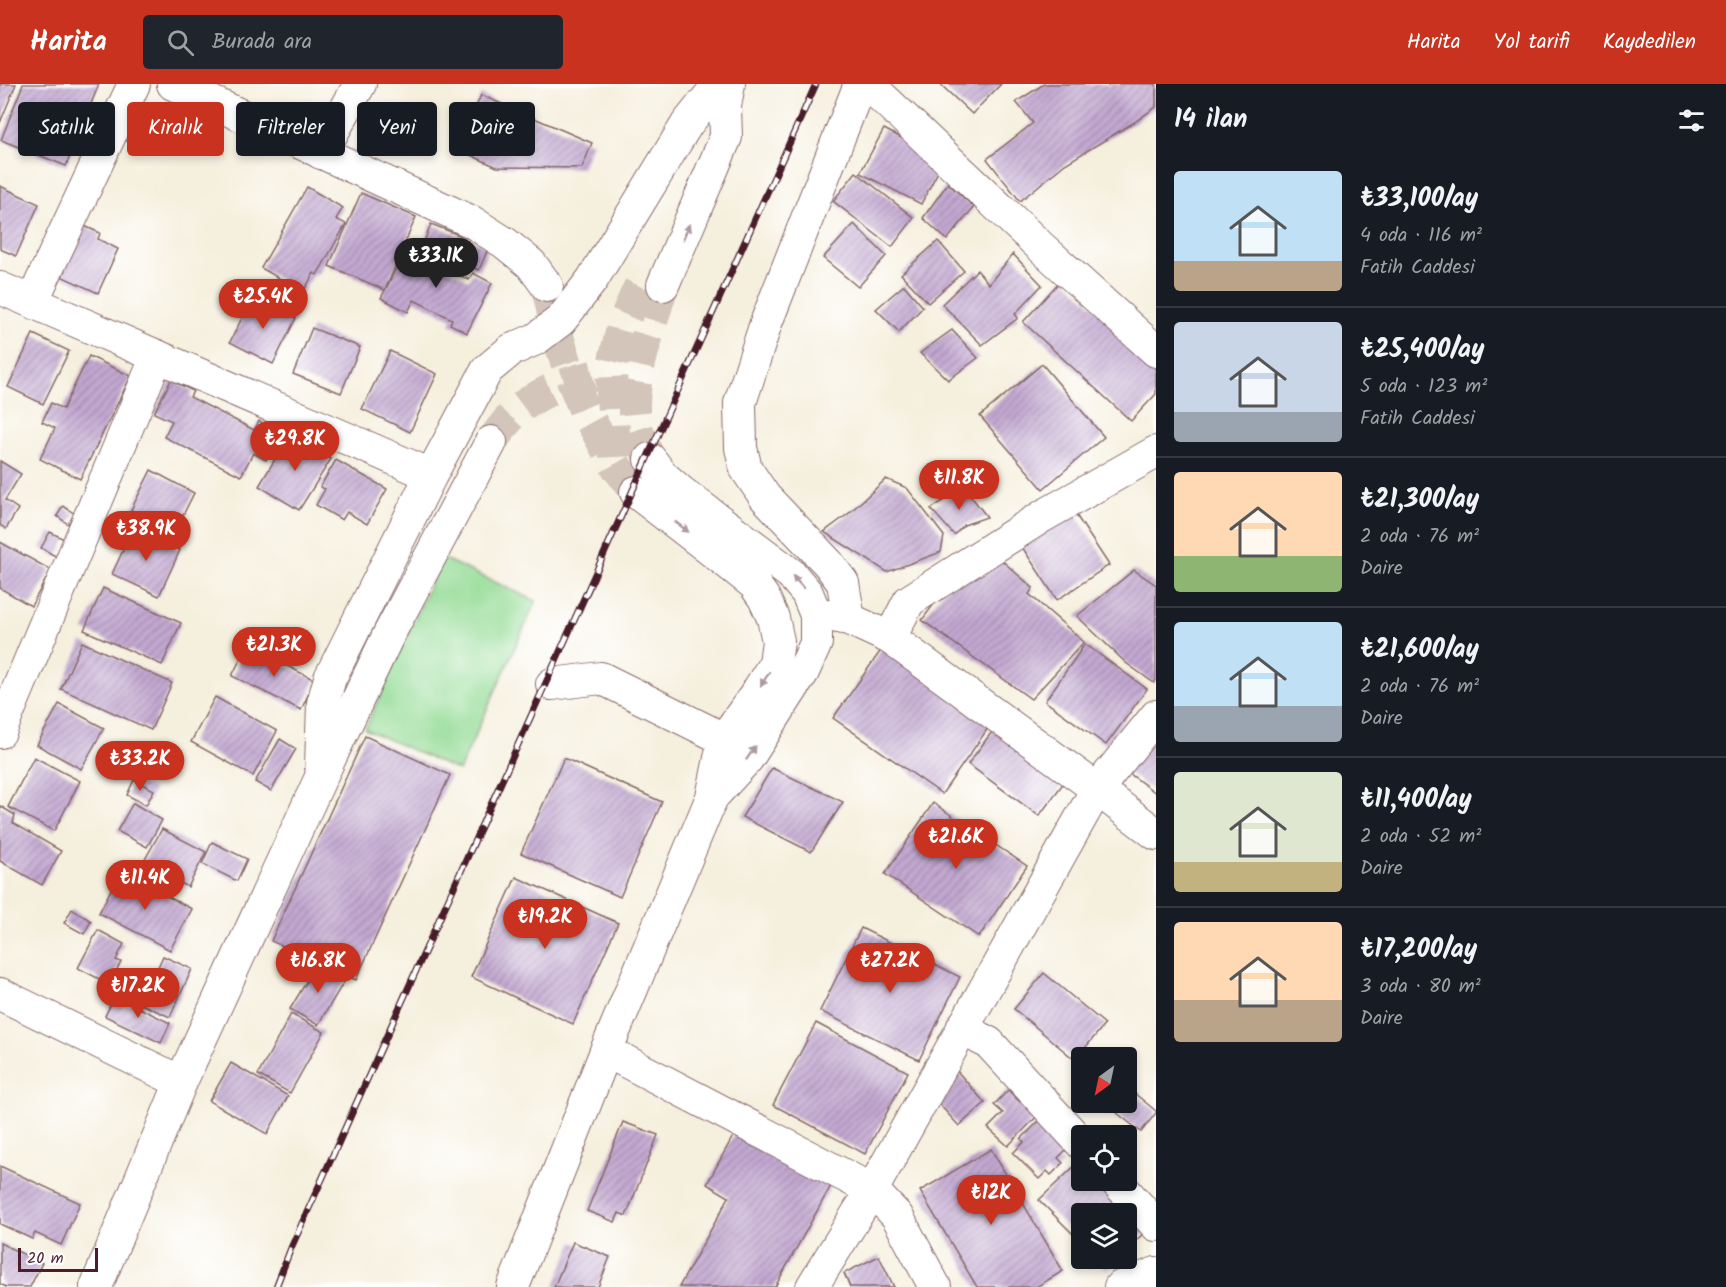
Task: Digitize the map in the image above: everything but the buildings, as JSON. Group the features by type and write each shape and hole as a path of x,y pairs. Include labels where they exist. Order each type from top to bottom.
{"street":[{"path":"33,302 134,84"},
{"path":"173,84 227,95"},
{"path":"345,111 360,84"},
{"path":"321,777 323,703 330,678 430,475 488,370 511,350 536,339 561,320 592,280 687,124 719,84"},
{"path":"655,279 726,137 727,84"},
{"path":"849,619 843,583 828,563 765,497 746,469 741,448 740,403 766,323 860,84"},
{"path":"868,84 1041,247 1156,351"},
{"path":"328,156 472,222 505,243 531,264 547,286"},
{"path":"0,288 430,475"},
{"path":"0,732 157,356"},
{"path":"96,1287 181,1082 321,777 388,636 490,442"},
{"path":"890,638 909,601 1043,516 1156,452"},
{"path":"650,459 663,476 680,491 791,574 807,593 816,615 816,643 803,672 748,758 712,797"},
{"path":"513,1287 606,1051 712,797 724,739 754,698 775,663 778,641 772,618 764,598 754,584 636,492"},
{"path":"814,613 849,619 890,638 1156,834"},
{"path":"552,684 601,678 724,739"},
{"path":"812,1287 872,1190 1097,789 1156,716"},
{"path":"0,994 181,1082"},
{"path":"963,1026 989,1043 1071,1132"},
{"path":"606,1051 872,1190 897,1216 935,1287"},
{"path":"1125,1191 1156,1225"},
{"path":"1120,1287 1156,1273"}],"green space":[{"path":"442,558 536,601 459,771 365,729"}],"tunnel":[{"path":"615,457 611,372 624,321 646,272"},
{"path":"650,459 636,424 635,396 644,348 663,285"},
{"path":"547,286 558,337 584,409 616,466 636,492"},
{"path":"491,442 511,416 527,403 554,388 593,376"}],"railway":[{"path":"276,1287 291,1248 816,84"}]}
